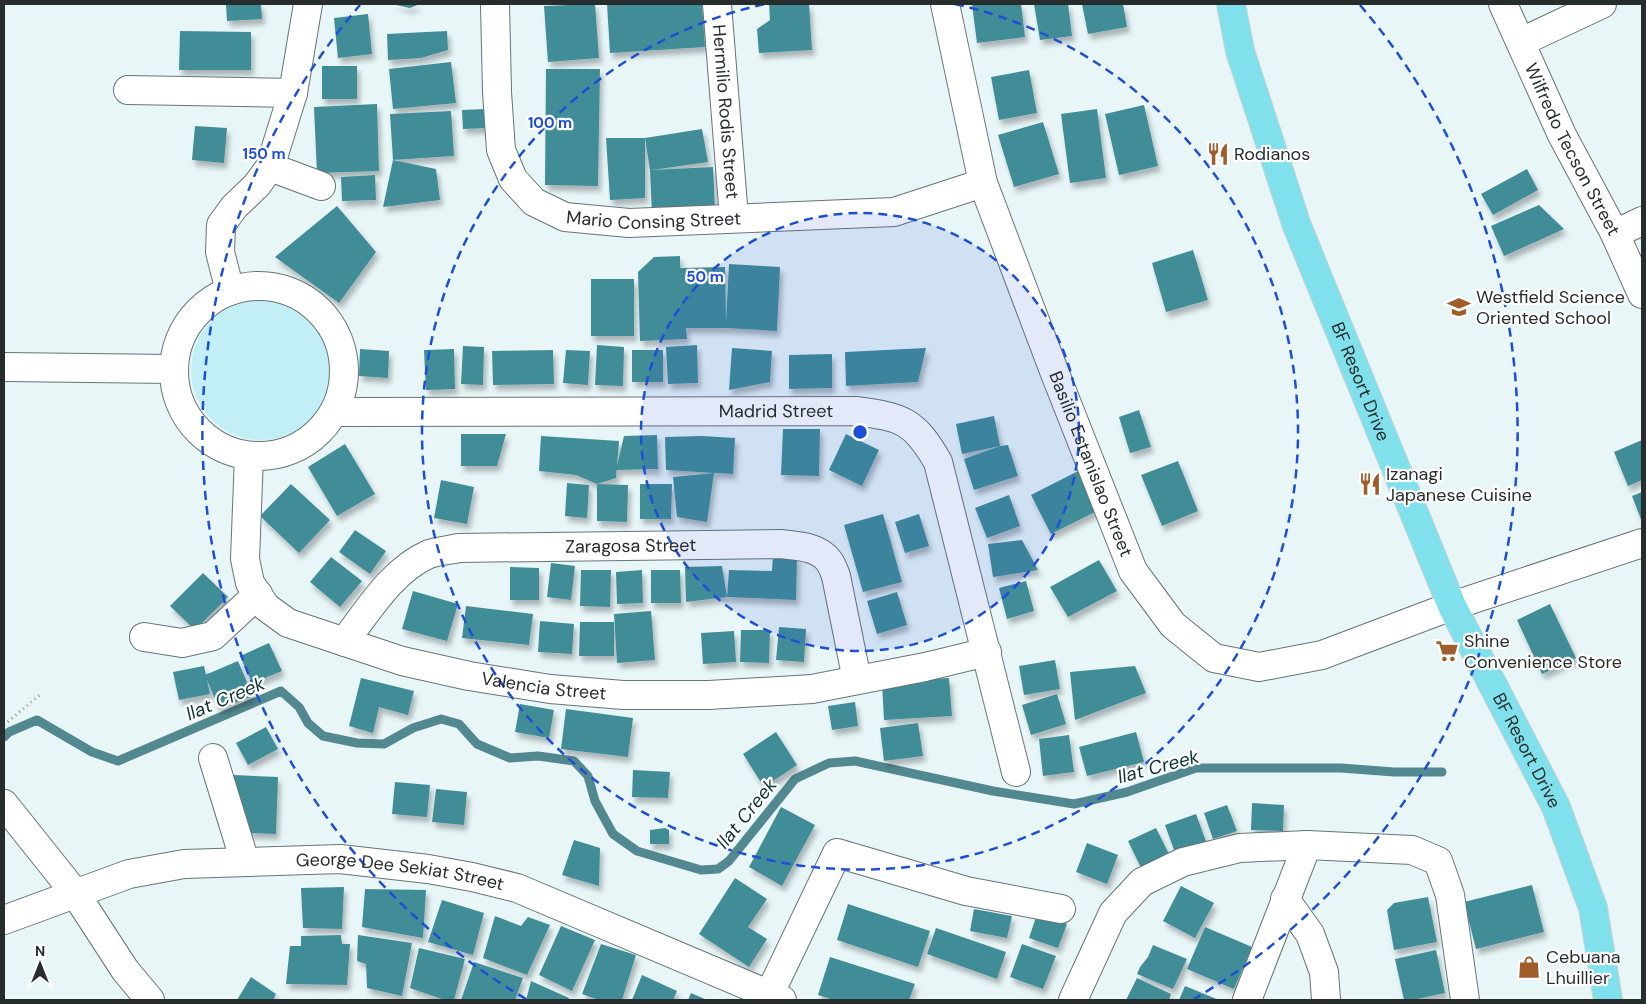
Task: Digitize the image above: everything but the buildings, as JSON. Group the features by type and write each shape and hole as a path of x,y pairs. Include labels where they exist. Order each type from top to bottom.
{"main road":[{"name":"BF Resort Drive","path":"1231,4 1240,51 1297,226 1452,606 1556,807 1593,908 1608,1000"}],"street":[{"path":"230,291 220,252 221,225 234,207 257,186 270,167 293,93 308,4"},
{"name":"Mario Consing Street","path":"495,4 497,92 502,150 513,179 534,202 565,218 629,223 894,212 983,183"},
{"name":"Hermilio Rodis Street","path":"717,4 734,218"},
{"name":"Basilio Estanislao Street","path":"945,4 983,183 1054,371 1133,571 1173,626 1214,658 1259,667 1322,655 1452,606 1642,543"},
{"name":"Wilfredo Tecson Street","path":"1503,4 1562,134 1615,234 1642,294"},
{"path":"1521,42 1602,4"},
{"path":"128,90 293,93"},
{"path":"270,167 321,186"},
{"path":"1615,234 1642,221"},
{"path":"259,286 288,291 313,305 333,328 343,355 343,384 334,412 318,432 298,446 274,455 250,456 219,446 195,427 178,400 173,369 178,344 189,321 207,303 230,291 259,286"},
{"path":"4,368 173,369"},
{"name":"Madrid Street","path":"334,412 855,410 887,415 910,425 926,440 938,462 1016,772"},
{"name":"Valencia Street","path":"250,456 245,558 250,583 266,606 288,623 402,661 469,676 550,688 622,695 708,695 812,688 925,667 987,652"},
{"name":"Zaragosa Street","path":"344,642 378,597 404,569 430,554 452,549 801,546 816,550 829,560 836,576 858,680"},
{"path":"144,637 182,643 213,636 258,594"},
{"path":"213,758 245,862"},
{"path":"4,804 76,893 125,970 150,1000"},
{"path":"1247,1000 1307,845"},
{"path":"1073,1000 1113,913 1142,882 1183,862 1240,848 1307,845 1412,850 1438,861 1450,895 1465,1000"},
{"path":"775,997 837,852 966,891 1061,909"},
{"name":"George Dee Sekiat Street","path":"4,920 76,893 138,873 184,864 340,859 428,869 517,888 775,997"},
{"path":"1285,899 1310,934 1324,972 1326,1000"}],"path":[{"path":"4,725 42,693"}],"shaded area":[{"path":"261,300 275,301 288,305 310,321 326,343 330,356 330,384 326,397 310,419 288,435 275,439 261,440 247,439 234,435 212,419 196,397 192,384 191,370 192,356 196,343 212,321 234,305 247,301"}],"waterway":[{"name":"Ilat Creek","path":"4,737 9,732 37,720 92,752 118,761 281,691 299,707 308,723 323,736 357,743 384,744 413,728 441,719 459,724 477,744 510,758 538,756 574,761 588,776 595,801 613,834 637,851 701,870 718,869 729,861 795,779 829,763 855,761 993,791 1074,804 1127,792 1196,768 1341,768 1394,772 1442,772"}],"place":[{"name":"Rodianos","path":"1218,154"},
{"name":"Westfield Science Oriented School","path":"1459,307"},
{"name":"Izanagi Japanese Cuisine","path":"1370,484"},
{"name":"Shine Convenience Store","path":"1447,651"},
{"name":"Cebuana Lhuillier","path":"1529,967"}]}
